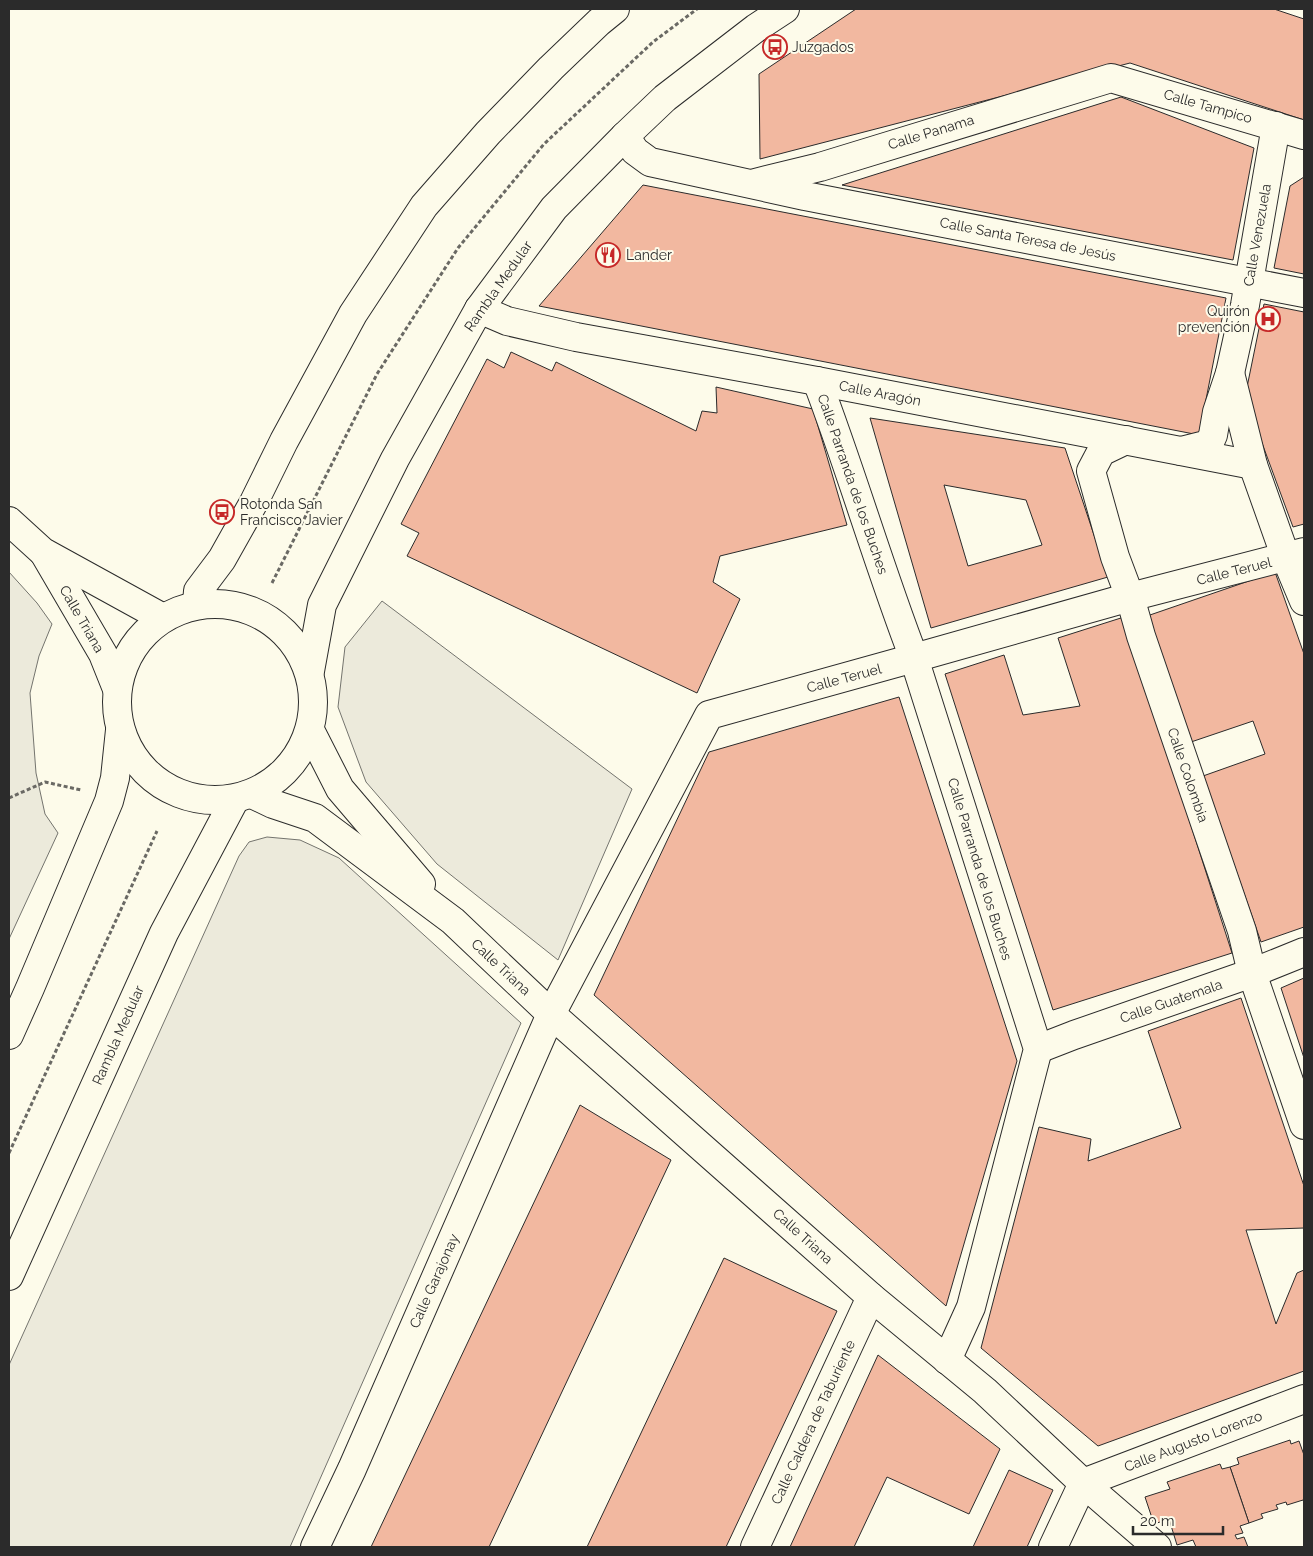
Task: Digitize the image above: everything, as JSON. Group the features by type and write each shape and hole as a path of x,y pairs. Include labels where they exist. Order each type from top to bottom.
{"street":[{"path":"197,604 198,591 222,559 354,314 424,206 488,132 551,68 615,9"},
{"name":"Rambla Medular","path":"310,671 322,605 395,459 479,309 554,208 625,136 665,98 756,28 785,9"},
{"name":"Calle Tampico","path":"1110,78 1304,135"},
{"name":"Calle Panama","path":"751,184 820,166 1110,78"},
{"name":"Calle Venezuela","path":"1181,451 1209,444 1213,435 1217,412 1230,373 1276,126"},
{"name":"Calle Santa Teresa de Jesús","path":"625,136 636,151 650,162 805,196 1304,293"},
{"name":"Calle Aragón","path":"479,309 507,321 576,338 817,381 1253,465"},
{"name":"Calle Venezuela","path":"1230,373 1253,465 1295,555 1304,601"},
{"name":"Calle Parranda de los Buches","path":"817,381 899,620 914,658 1038,1049"},
{"name":"Calle Colombia","path":"1126,440 1101,452 1091,470 1115,557 1242,931 1252,973 1304,1125"},
{"name":"Calle Triana","path":"9,521 43,552 163,618"},
{"name":"Calle Triana","path":"43,552 103,654 117,689"},
{"name":"Calle Teruel","path":"551,1014 709,715 1130,597 1295,555"},
{"path":"9,1035 109,801 115,778 120,730 117,689 130,652 144,633 163,618 197,604 232,604 266,617 293,640 310,671 314,701 310,730 298,757 277,779 244,796 205,801 176,792 150,776 130,753 120,730"},
{"name":"Calle Triana","path":"310,730 340,789 453,921 551,1014 871,1297 985,1391 1083,1483 1157,1547"},
{"name":"Rambla Medular","path":"9,1276 164,933 244,796"},
{"name":"Calle Triana","path":"244,796 315,818 453,921"},
{"name":"Calle Guatemala","path":"1038,1049 1252,973 1304,952"},
{"name":"Calle Garajonay","path":"315,1547 352,1469 551,1014"},
{"path":"946,1360 971,1307 1038,1049"},
{"name":"Calle Caldera de Taburiente","path":"756,1547 871,1297"},
{"name":"Calle Augusto Lorenzo","path":"1083,1483 1304,1399"},
{"path":"1052,1547 1083,1483"}],"path":[{"path":"272,582 376,374 458,248 544,144 654,42 697,9"},
{"path":"9,798 45,782 87,791"},
{"path":"9,1153 157,831"}],"shaded area":[{"path":"9,572 37,603 52,624 39,656 30,693 36,773 45,814 58,833 9,939"},
{"path":"382,601 632,789 558,960 437,864 366,782 338,707 345,647"},
{"path":"267,837 300,840 339,858 521,1023 290,1547 9,1547 9,1365 239,856 249,842"}],"building":[{"path":"856,9 1274,9 1304,19 1304,120 1130,63 760,159 759,74"},
{"path":"1121,97 1254,148 1233,260 842,185"},
{"path":"1304,177 1304,274 1274,268 1290,186"},
{"path":"643,185 1226,298 1199,435 539,306"},
{"path":"1264,304 1304,312 1304,524 1293,527 1245,397"},
{"path":"511,352 552,371 556,362 696,431 702,411 717,413 716,387 813,409 847,525 720,556 713,582 740,599 697,693 407,556 419,533 401,524 487,359 504,368"},
{"path":"870,418 1065,448 1108,577 931,628","holes":["944,485 1026,500 1042,545 968,566"]},
{"path":"1275,572 1304,654 1304,927 1261,942 1203,776 1265,754 1253,721 1191,742 1147,616"},
{"path":"1124,617 1232,953 1053,1010 945,674 1004,655 1023,715 1080,706 1058,638"},
{"path":"899,697 1017,1061 946,1306 594,995 709,752"},
{"path":"1304,978 1304,1058 1281,988"},
{"path":"1241,998 1304,1186 1304,1228 1246,1230 1276,1324 1297,1273 1304,1270 1304,1371 1098,1446 981,1348 1039,1127 1091,1139 1088,1161 1181,1128 1148,1031"},
{"path":"580,1105 671,1160 489,1547 371,1547"},
{"path":"724,1258 837,1311 726,1547 587,1547"},
{"path":"878,1355 1000,1449 969,1514 887,1477 854,1547 790,1547"},
{"path":"1290,1440 1291,1444 1299,1441 1304,1455 1304,1502 1303,1500 1287,1505 1286,1502 1276,1505 1278,1509 1261,1514 1263,1518 1249,1523 1230,1467 1239,1464 1237,1458"},
{"path":"1220,1464 1222,1469 1230,1467 1249,1523 1240,1526 1243,1533 1235,1535 1237,1539 1244,1537 1248,1547 1196,1547 1193,1540 1177,1545 1169,1519 1154,1524 1145,1497 1170,1489 1167,1482"},
{"path":"1009,1470 1053,1490 1027,1547 973,1547"}],"place":[{"name":"Juzgados","path":"775,47"},
{"name":"Lander","path":"608,255"},
{"name":"Quirón prevención","path":"1268,319"},
{"name":"Rotonda San Francisco Javier","path":"222,512"}]}
